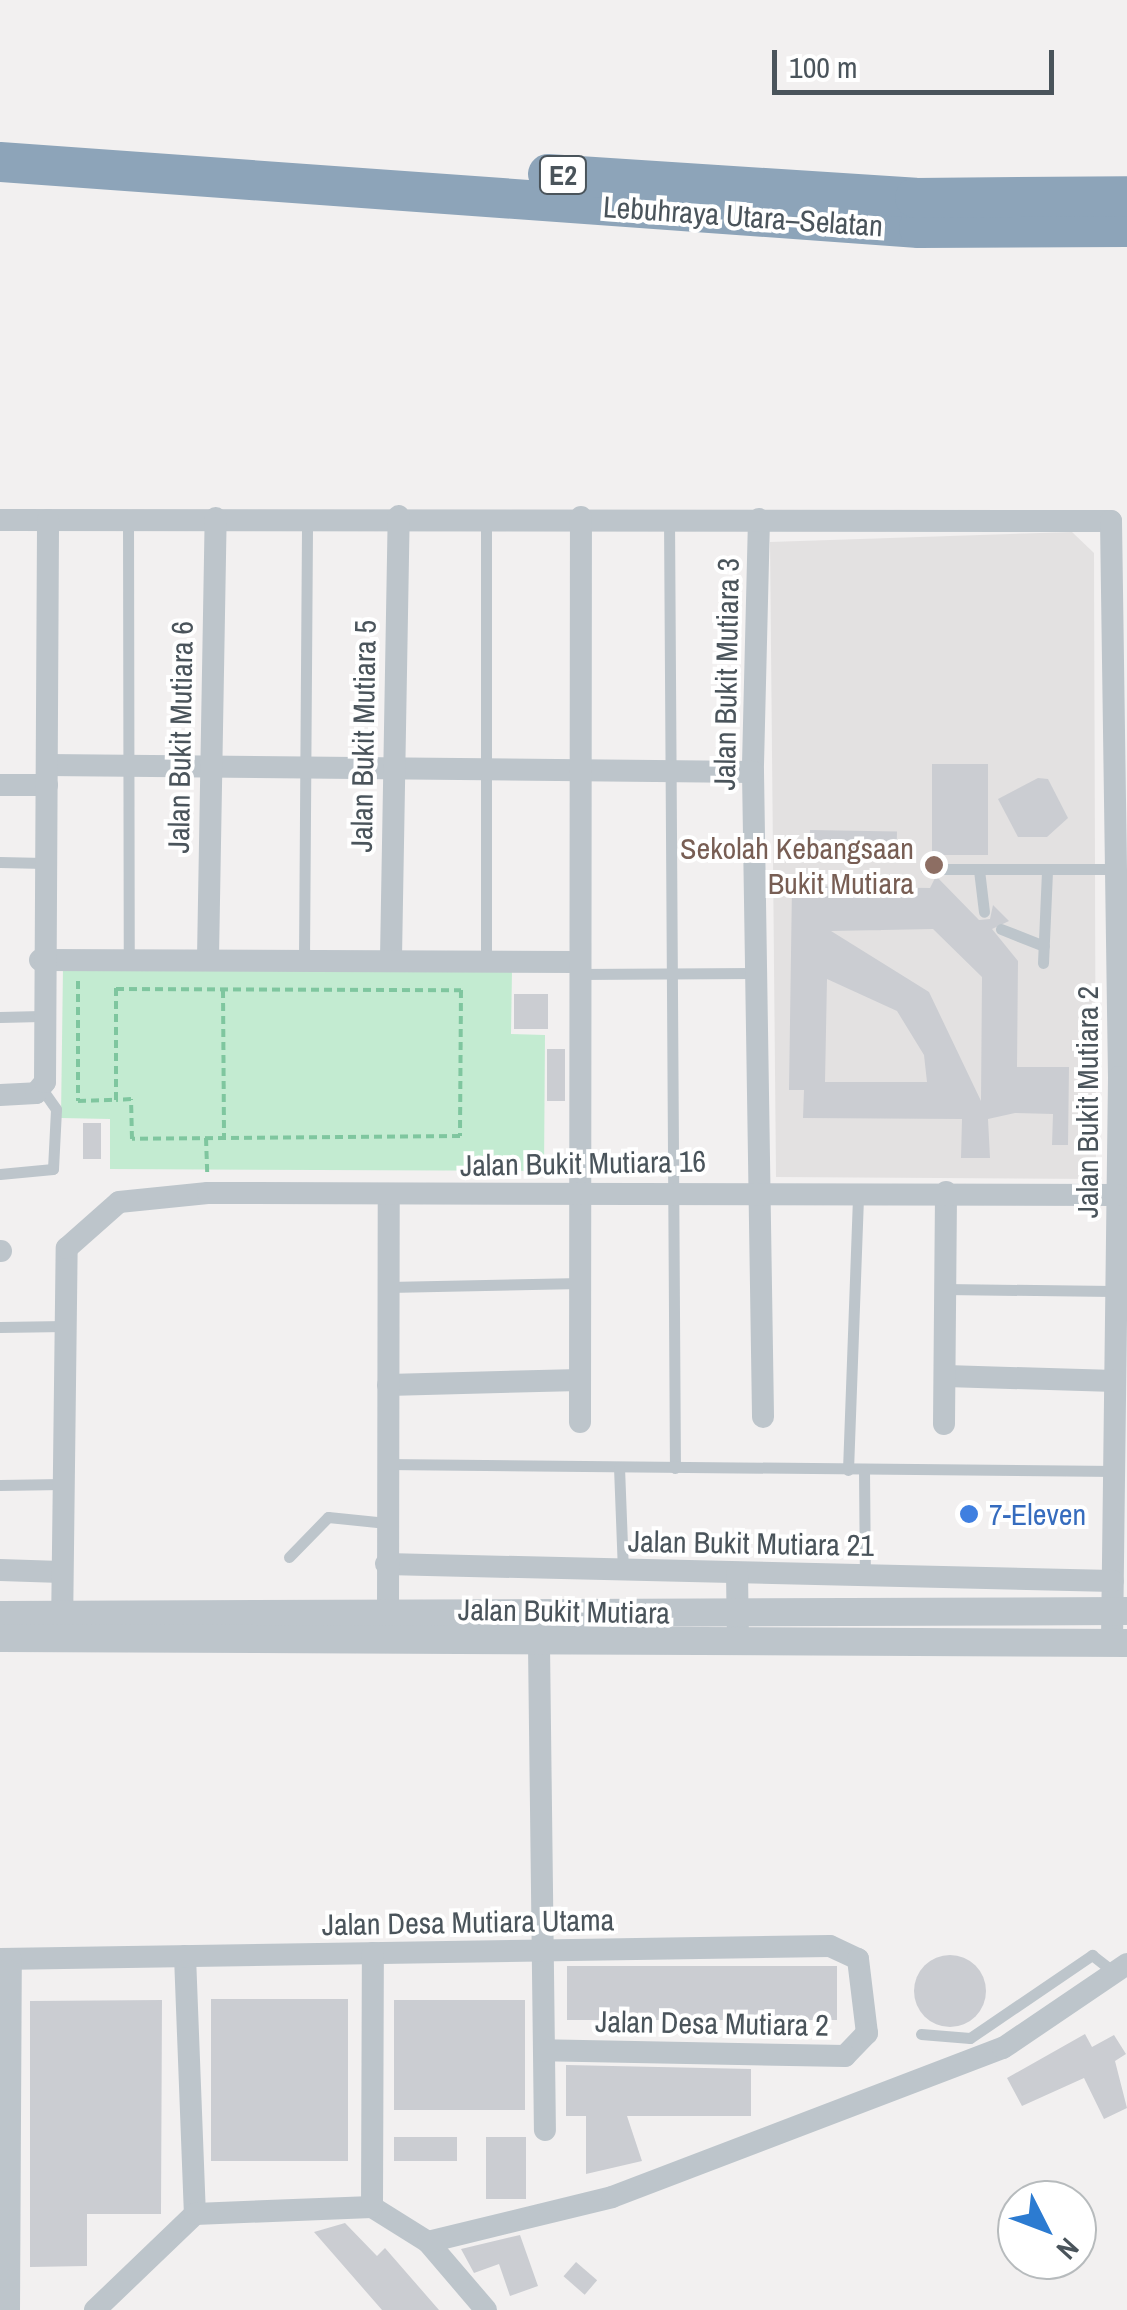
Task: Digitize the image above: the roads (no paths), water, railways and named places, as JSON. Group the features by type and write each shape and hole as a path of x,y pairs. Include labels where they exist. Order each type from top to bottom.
{"highway":[{"name":"Lebuhraya Utara–Selatan","path":"0,136 916,198 1127,196"},
{"name":"Lebuhraya Utara–Selatan","path":"0,162 919,228 1127,228"}],"street":[{"name":"Jalan Bukit Mutiara 5","path":"391,958 390,769 399,516"},
{"path":"580,1422 576,773 581,517"},
{"name":"Jalan Bukit Mutiara 2","path":"759,518 1102,517 1114,525 1122,868 1113,1291 1113,1581 1120,1611 1119,1643"},
{"name":"Jalan Bukit Mutiara 6","path":"208,958 208,767 216,518"},
{"path":"0,520 759,518"},
{"name":"Jalan Bukit Mutiara 3","path":"759,518 753,772 764,1417"},
{"path":"0,1095 42,1088 40,960 47,775 48,520"},
{"path":"0,784 124,766 753,772"},
{"path":"40,960 391,958 486,960 576,968"},
{"name":"Jalan Bukit Mutiara 16","path":"66,1326 67,1248 119,1202 208,1193 389,1197 858,1190 1118,1195"},
{"path":"944,1424 946,1192"},
{"path":"388,1616 389,1197"},
{"path":"62,1627 66,1326"},
{"path":"946,1376 1115,1381"},
{"path":"388,1386 580,1380"},
{"name":"Jalan Bukit Mutiara 21","path":"386,1564 1113,1581"},
{"path":"0,1570 60,1572"},
{"path":"737,1572 738,1644"},
{"name":"Jalan Bukit Mutiara","path":"0,1638 62,1627 388,1616 1120,1611"},
{"path":"544,2130 539,1645 565,1613"},
{"path":"502,1614 539,1645"},
{"name":"Jalan Bukit Mutiara","path":"0,1615 62,1627 539,1645 1119,1643"},
{"name":"Jalan Desa Mutiara Utama","path":"5,1959 844,1948 858,1959 867,2033"},
{"path":"372,2207 374,1953"},
{"path":"185,1956 194,2214"},
{"path":"5,1959 9,2310"},
{"path":"428,2242 612,2197 1003,2048 1121,1969"},
{"name":"Jalan Desa Mutiara 2","path":"544,2050 846,2056 867,2033"},
{"path":"95,2310 194,2214 372,2207 428,2242 486,2310"}],"lane":[{"path":"304,958 307,517"},
{"path":"486,517 486,960"},
{"path":"669,517 675,1468"},
{"path":"128,518 124,766 129,959"},
{"path":"0,862 44,863"},
{"path":"933,869 1122,868"},
{"path":"978,870 984,912"},
{"path":"1043,964 1047,870"},
{"path":"1001,929 1044,946"},
{"path":"576,968 670,974 757,973"},
{"path":"0,1016 40,1016"},
{"path":"0,1174 53,1169 56,1109 42,1088"},
{"path":"848,1470 858,1190"},
{"path":"388,1286 581,1283"},
{"path":"945,1290 1113,1291"},
{"path":"0,1327 66,1326"},
{"path":"386,1464 1116,1471"},
{"path":"618,1467 623,1570"},
{"path":"864,1470 864,1576"},
{"path":"0,1485 62,1484"},
{"path":"289,1557 328,1516 387,1523"},
{"path":"921,2034 970,2038 1092,1956 1121,1969"}],"place":[{"name":"Sekolah Kebangsaan Bukit Mutiara","path":"934,865"},
{"name":"7-Eleven","path":"969,1514"}]}
